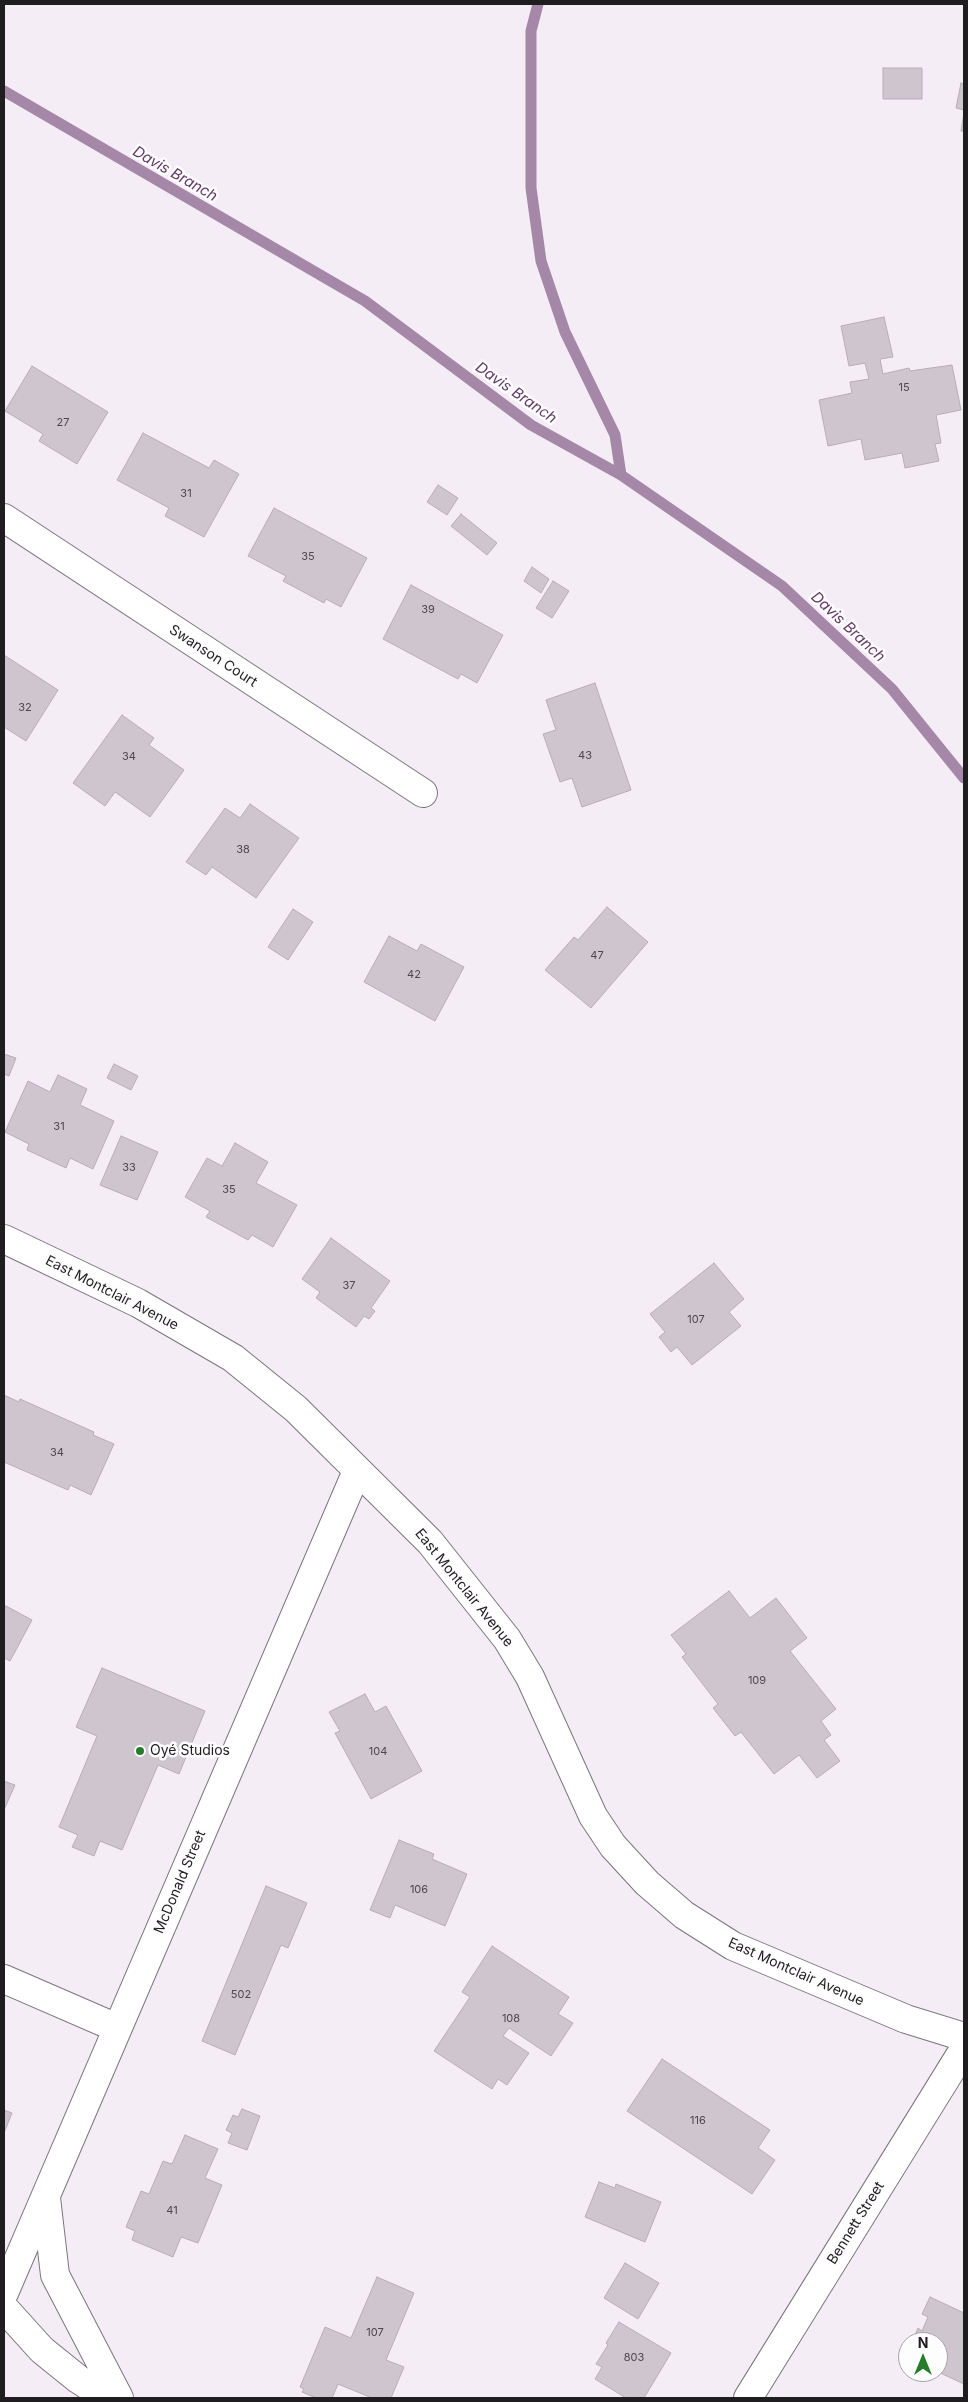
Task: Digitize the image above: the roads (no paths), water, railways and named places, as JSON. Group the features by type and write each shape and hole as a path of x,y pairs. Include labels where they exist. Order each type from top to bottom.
{"street":[{"name":"Swanson Court","path":"4,518 423,793"},
{"name":"East Montclair Avenue","path":"4,1240 138,1303 233,1358 296,1409 430,1542 507,1639 530,1677 593,1816 613,1846 647,1883 684,1915 733,1946 906,2019 964,2037"},
{"name":"McDonald Street","path":"4,2294 357,1471"},
{"path":"4,1979 117,2028"},
{"name":"Bennett Street","path":"748,2398 964,2049"},
{"path":"46,2197 55,2275 119,2398"},
{"path":"4,2308 42,2350 78,2379 107,2398"}],"waterway":[{"path":"538,4 531,31 531,188 541,261 565,332 615,435 621,475"},
{"name":"Davis Branch","path":"4,91 365,301 531,425 621,475 782,586 892,689 964,778"}],"place":[{"name":"Oyé Studios","path":"140,1751"}]}
